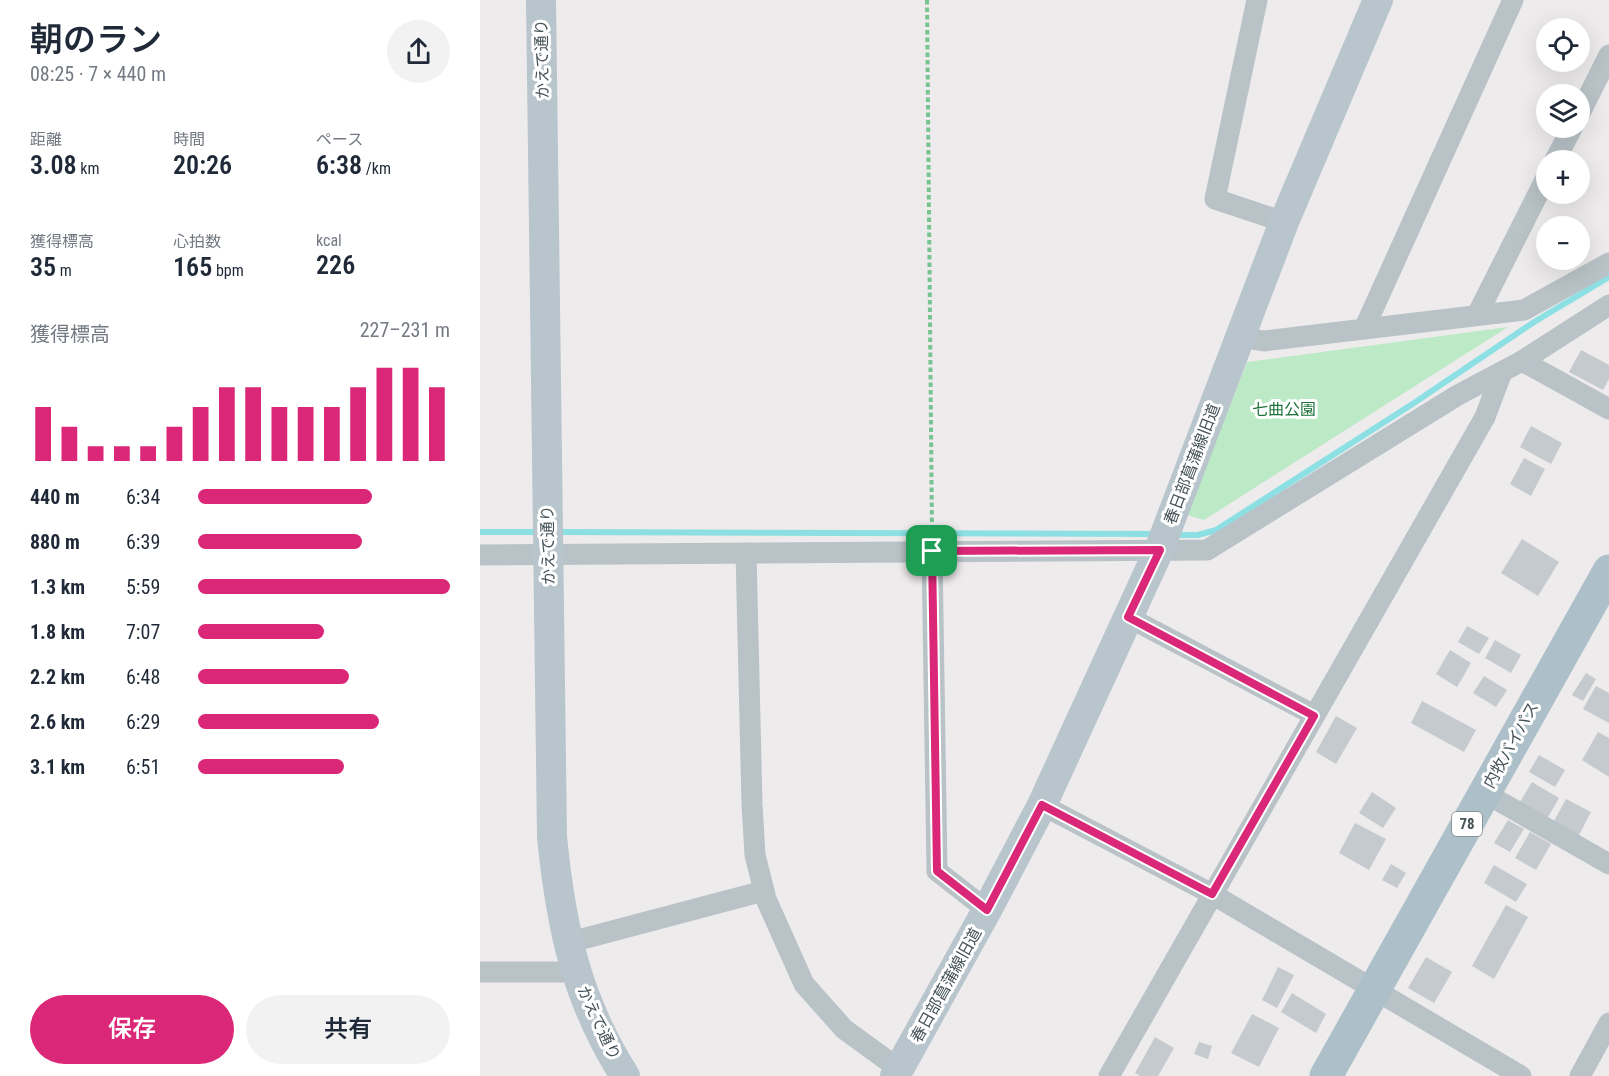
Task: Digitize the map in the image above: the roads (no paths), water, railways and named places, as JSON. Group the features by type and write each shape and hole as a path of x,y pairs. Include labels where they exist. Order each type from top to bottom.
{"main road":[{"name":"内牧バイパス","path":"1326,1076 1609,571"}],"street":[{"name":"かえで通り","path":"541,0 552,837 557,893 567,943 588,1007 625,1076"},
{"path":"1257,0 1215,199 1284,222"},
{"name":"春日部菖蒲線旧道","path":"897,1073 1042,805 1160,550 1284,222 1378,0"},
{"path":"1364,329 1513,0"},
{"path":"1590,93 1609,55"},
{"path":"1477,315 1536,198"},
{"path":"1239,338 1264,342 1524,310 1609,263"},
{"path":"480,555 1207,550 1458,395 1522,361 1609,305"},
{"path":"1522,361 1609,409"},
{"path":"1110,1076 1485,417 1502,372"},
{"path":"932,551 937,871 987,910"},
{"path":"746,553 752,804 755,855 766,899 804,984 844,1029 897,1073"},
{"path":"1128,617 1314,716"},
{"path":"1485,793 1609,864"},
{"path":"1042,805 1212,894 1521,1076"},
{"path":"567,943 764,891"},
{"path":"480,972 576,972"},
{"path":"1580,1076 1609,1023"}],"waterway":[{"path":"1174,535 1198,535 1216,530 1414,403 1534,322 1609,277"},
{"path":"480,532 539,532"},
{"path":"556,532 1154,534"}],"park label":[{"name":"七曲公園","path":"1284,409"}]}
